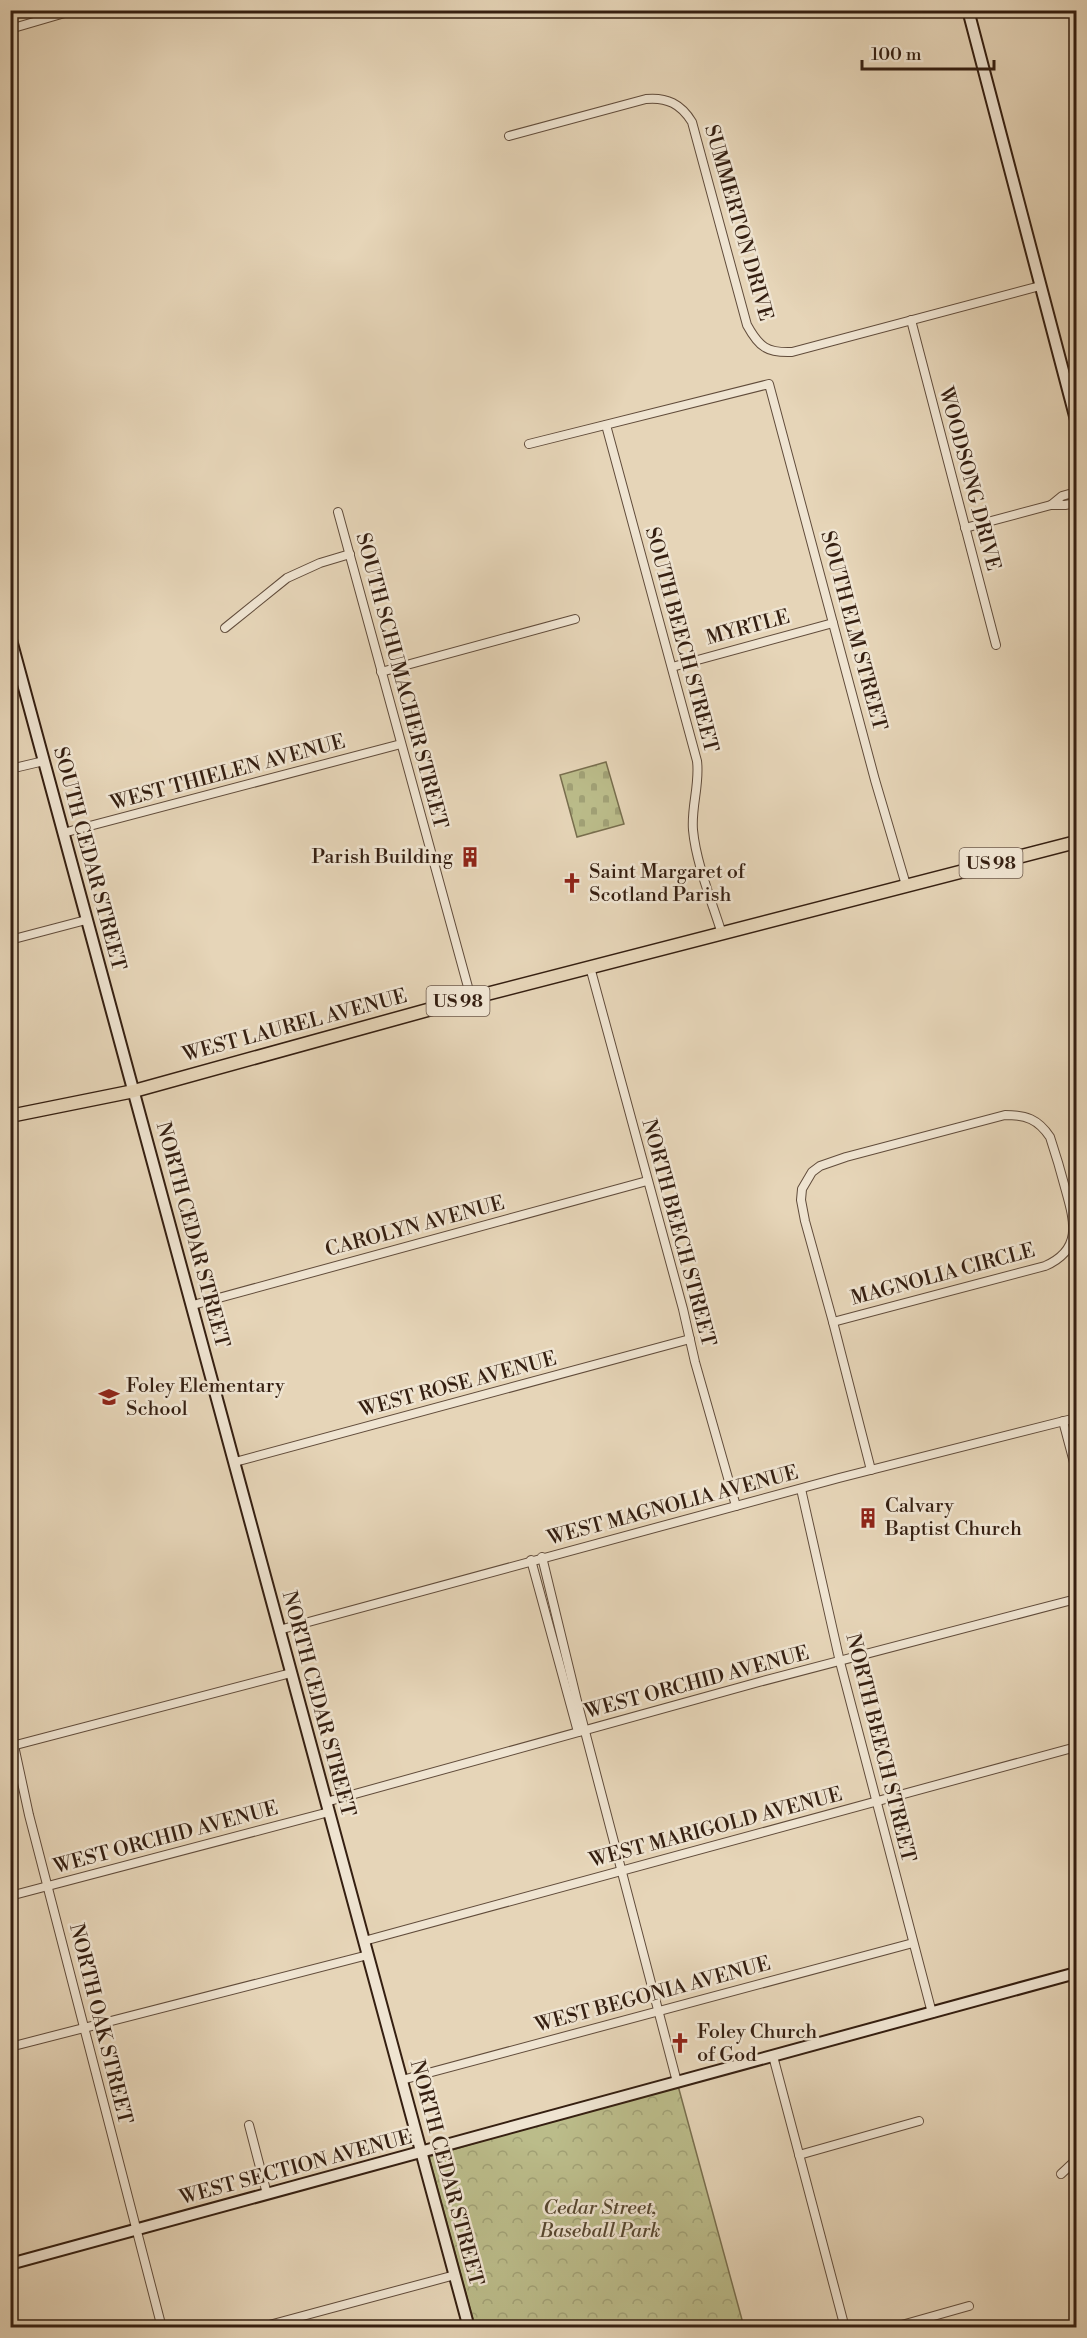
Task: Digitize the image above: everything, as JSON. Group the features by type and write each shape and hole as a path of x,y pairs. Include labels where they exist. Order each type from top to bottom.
{"main road":[{"name":"WEST LAUREL AVENUE","path":"10,1116 134,1091 471,998 1077,842"}],"street":[{"path":"10,29 75,10"},
{"path":"968,10 1077,420"},
{"name":"SUMMERTON DRIVE","path":"509,136 646,99 657,98 677,105 692,123 747,326 754,339 775,353 792,352 1040,286"},
{"name":"WOODSONG DRIVE","path":"911,320 996,645"},
{"name":"SOUTH ELM STREET","path":"606,425 769,384 906,885"},
{"path":"529,444 606,425"},
{"name":"SOUTH BEECH STREET","path":"606,425 672,666 698,771 692,812 693,834 722,934"},
{"path":"1051,505 1062,496 1077,492"},
{"path":"965,528 1051,505 1077,503"},
{"name":"SOUTH SCHUMACHER STREET","path":"338,512 471,998"},
{"path":"225,628 286,578 320,563 350,554"},
{"path":"381,672 575,620"},
{"name":"MYRTLE","path":"672,666 833,623"},
{"name":"SOUTH CEDAR STREET","path":"10,636 134,1091"},
{"name":"WEST THIELEN AVENUE","path":"63,833 401,744"},
{"path":"10,769 44,761"},
{"path":"10,940 87,920"},
{"name":"NORTH BEECH STREET","path":"590,967 646,1181 736,1506"},
{"name":"NORTH CEDAR STREET","path":"134,1091 470,2328"},
{"name":"MAGNOLIA CIRCLE","path":"833,1322 1019,1274 1061,1257 1072,1240 1073,1218 1060,1167 1050,1137 1043,1127 1025,1115 1005,1115 820,1166 812,1172 802,1189 802,1211 871,1470"},
{"name":"CAROLYN AVENUE","path":"193,1305 646,1181"},
{"name":"WEST ROSE AVENUE","path":"235,1462 690,1339"},
{"name":"WEST MAGNOLIA AVENUE","path":"279,1629 871,1470 1077,1418"},
{"path":"1064,1421 1077,1470"},
{"name":"NORTH BEECH STREET","path":"801,1489 840,1662 932,2013"},
{"path":"542,1557 581,1731"},
{"path":"531,1560 621,1871 677,2082"},
{"name":"WEST ORCHID AVENUE","path":"10,1896 328,1807 581,1731 1077,1599"},
{"path":"13,1746 291,1673"},
{"name":"NORTH OAK STREET","path":"10,1727 48,1886 162,2328"},
{"name":"WEST MARIGOLD AVENUE","path":"364,1941 1077,1747"},
{"name":"WEST BEGONIA AVENUE","path":"402,2080 659,2009 913,1943"},
{"path":"10,2048 368,1955"},
{"name":"WEST SECTION AVENUE","path":"10,2264 1077,1973"},
{"path":"773,2056 845,2328"},
{"path":"799,2155 920,2121"},
{"path":"249,2125 267,2194"},
{"path":"1061,2174 1077,2160"},
{"path":"258,2328 455,2274"},
{"path":"891,2328 969,2306"}],"green space":[{"path":"606,762 624,824 577,837 560,775"},
{"name":"Cedar Street, Baseball Park","path":"677,2082 744,2327 475,2327 429,2157"}],"place":[{"name":"Parish Building","path":"470,857"},
{"name":"Saint Margaret of Scotland Parish","path":"572,883"},
{"name":"Foley Elementary School","path":"109,1397"},
{"name":"Calvary Baptist Church","path":"868,1518"},
{"name":"Foley Church of God","path":"680,2043"}]}
